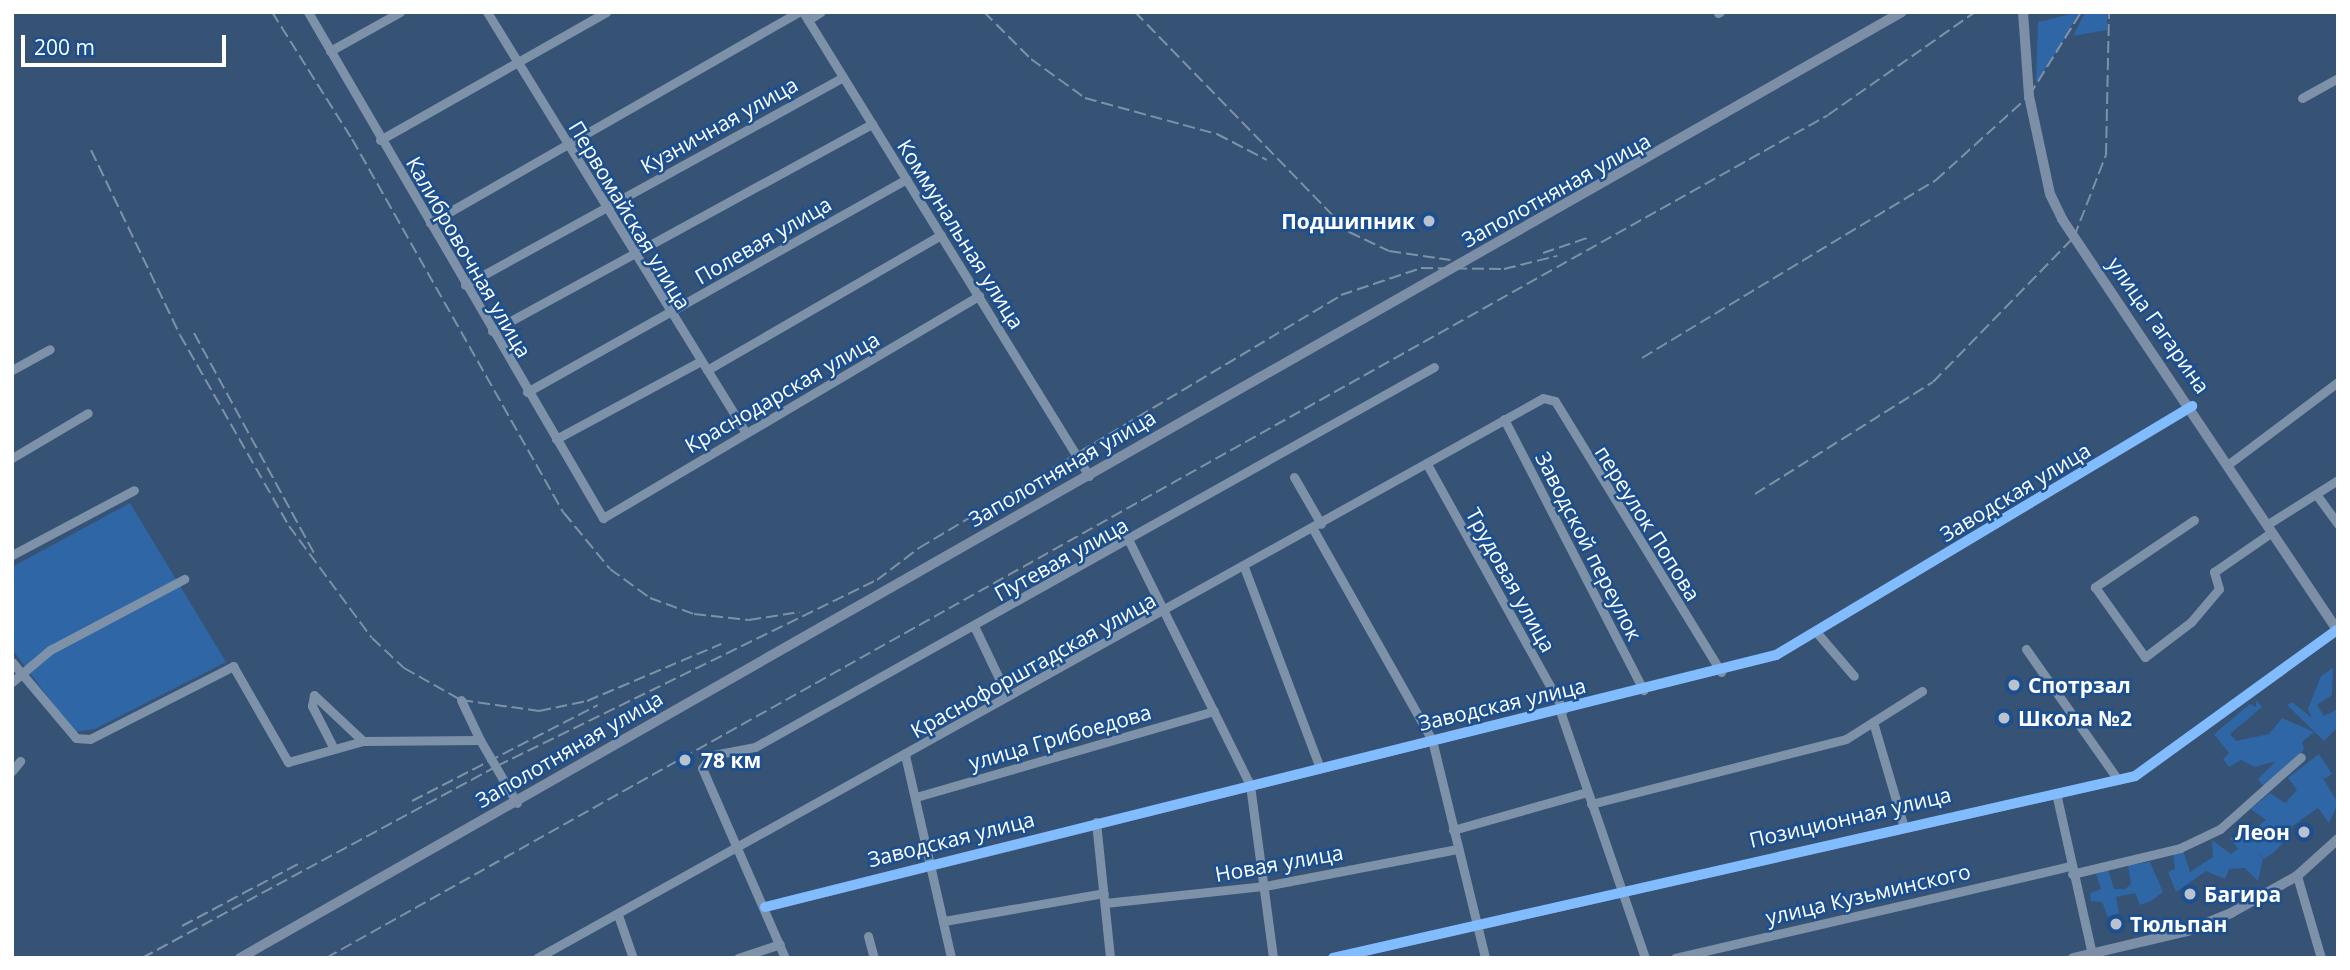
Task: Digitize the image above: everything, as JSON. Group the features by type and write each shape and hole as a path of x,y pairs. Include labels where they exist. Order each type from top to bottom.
{"main road":[{"name":"Заполотняная улица","path":"240,958 517,803 1889,16 1902,12"},
{"name":"улица Гагарина","path":"2023,12 2029,96 2050,194 2230,463 2337,631"},
{"path":"2073,958 2092,956 2187,931 2297,876 2338,839"}],"street":[{"name":"Калибровочная улица","path":"308,12 380,140 603,518"},
{"path":"330,51 400,12"},
{"name":"Первомайская улица","path":"487,12 566,145 607,207 668,313 746,433"},
{"path":"380,140 606,12"},
{"path":"430,223 803,15 821,12"},
{"name":"Коммунальная улица","path":"803,15 1089,475"},
{"name":"Кузничная улица","path":"465,285 843,77"},
{"path":"2302,98 2338,78"},
{"path":"492,331 872,124"},
{"name":"Полевая улица","path":"527,392 906,179"},
{"path":"556,439 704,365 941,235"},
{"name":"Краснодарская улица","path":"603,518 979,296"},
{"path":"12,370 50,349"},
{"name":"Путевая улица","path":"736,847 702,768 713,755 755,747 975,628 1434,367"},
{"path":"2230,463 2338,382"},
{"name":"Краснофорштадская улица","path":"537,958 905,755 1007,695 1167,612 1428,466 1543,398"},
{"name":"переулок Попова","path":"1543,398 1555,401 1721,672"},
{"name":"Заводская улица","path":"765,907 1319,766 1721,672 1776,655 1818,634 2192,406"},
{"path":"12,458 88,413"},
{"name":"Заводской переулок","path":"1504,419 1643,690"},
{"name":"Трудовая улица","path":"1428,466 1562,710 1591,804 1645,958"},
{"path":"1294,477 1317,527 1432,740 1485,958"},
{"path":"2194,520 2095,587 2145,657 2191,622 2219,589 2214,572 2338,480"},
{"path":"12,555 134,490"},
{"path":"2316,494 2338,524"},
{"path":"1129,541 1167,612 1250,785 1273,958"},
{"path":"1244,567 1319,766"},
{"path":"12,682 20,674 184,579"},
{"path":"975,628 1007,695"},
{"name":"Позиционная улица","path":"1333,958 1475,921 1903,824 2118,780 2158,764 2337,631"},
{"path":"1818,634 1854,676"},
{"path":"2026,649 2118,780"},
{"path":"12,662 76,738 90,739 233,666 288,762 331,745 363,740 480,740"},
{"path":"1591,804 1846,739 1922,691"},
{"path":"331,745 312,706 314,695 363,740"},
{"path":"461,700 480,740 517,803"},
{"name":"улица Грибоедова","path":"916,797 1214,711"},
{"path":"1873,722 1903,824"},
{"path":"905,755 951,958"},
{"name":"улица Кузьминского","path":"1675,958 2180,848 2220,829 2301,757"},
{"path":"12,771 20,761"},
{"path":"1453,830 1587,792"},
{"path":"2056,793 2092,956"},
{"path":"1096,822 1110,958"},
{"path":"736,847 765,907 785,958"},
{"name":"Новая улица","path":"944,920 1105,898 1265,886 1458,849"},
{"path":"2297,876 2321,958"},
{"path":"618,915 633,958"},
{"path":"868,936 874,958"},
{"path":"738,958 780,944"}],"shaded area":[{"path":"2079,12 2062,43 2036,83 2038,22"},
{"path":"2085,12 2107,12 2107,30 2073,36"},
{"path":"130,503 226,662 95,729 74,732 12,649 12,567"},
{"path":"2333,668 2332,695 2317,705 2324,716 2338,709 2338,727 2324,741 2287,705 2292,702 2312,718 2308,709 2321,676"},
{"path":"2256,700 2262,707 2230,734 2236,741 2269,734 2282,718 2314,732 2302,742 2304,750 2264,787 2258,779 2276,761 2255,767 2241,760 2229,767 2223,759 2229,753 2214,734 2250,704 2256,707"},
{"path":"2319,754 2332,774 2324,779 2318,770 2338,803 2329,823 2318,808 2280,835 2283,843 2273,853 2264,859 2256,850 2263,859 2258,881 2245,868 2229,869 2225,879 2206,871 2176,892 2168,872 2175,869 2173,852 2183,850 2190,872 2213,857 2212,840 2231,854 2238,849 2230,838 2246,836 2266,820 2251,809 2270,793 2285,803 2297,790 2288,778"},
{"path":"2150,862 2163,892 2151,901 2140,905 2135,893 2116,897 2119,913 2108,917 2102,902 2091,901 2090,893 2101,889 2096,874 2108,869 2114,889 2125,889 2131,884 2128,865"}],"railway":[{"path":"272,12 352,139 564,513 610,569 650,598 694,614 749,620 799,612"},
{"path":"984,12 1031,59 1085,98 1217,134 1267,160"},
{"path":"1135,12 1349,232 1389,251 1450,260"},
{"path":"326,958 1828,115 1975,12"},
{"path":"1642,358 1936,180 2029,96 2081,12"},
{"path":"1755,494 1933,382 2074,237 2106,155 2109,12"},
{"path":"91,150 180,335 289,526 372,638 404,668 461,700 539,711 587,701 721,644"},
{"path":"1543,253 1590,237"},
{"path":"142,958 497,766 877,580 919,548 1341,295 1421,268 1504,269 1557,256"},
{"path":"194,333 315,555"},
{"path":"412,801 598,705"},
{"path":"182,926 302,862"}],"cycle path":[{"path":"765,907 1776,655 2192,406"},
{"path":"1333,958 2135,776 2337,630"}],"place":[{"name":"Подшипник","path":"1429,221"},
{"name":"Спотрзал","path":"2014,685"},
{"name":"Школа №2","path":"2004,718"},
{"name":"78 км","path":"685,760"},
{"name":"Леон","path":"2304,832"},
{"name":"Багира","path":"2190,894"},
{"name":"Тюльпан","path":"2116,924"}]}
